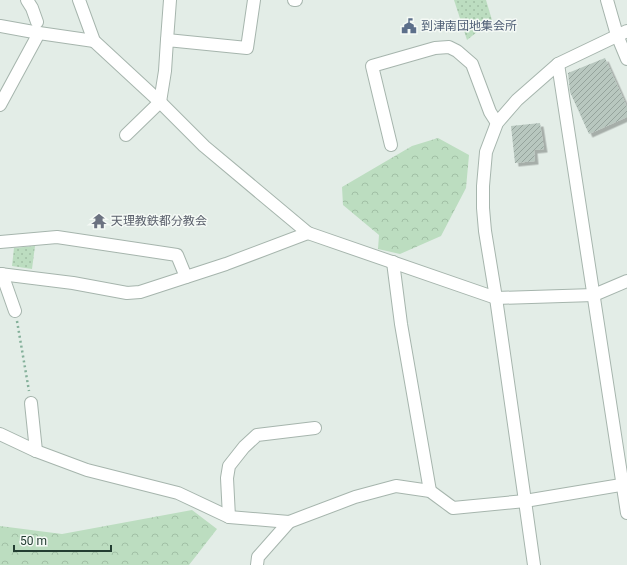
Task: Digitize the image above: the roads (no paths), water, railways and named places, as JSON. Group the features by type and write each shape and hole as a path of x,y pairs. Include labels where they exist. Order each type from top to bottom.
{"street":[{"path":"0,105 38,28 32,8 27,0"},
{"path":"79,0 94,41 160,102 204,146 308,233 496,298 594,295 627,281"},
{"path":"126,135 160,102 165,71 170,0"},
{"path":"167,40 247,48 254,0"},
{"path":"607,0 622,33 627,59"},
{"path":"0,26 38,28 94,41"},
{"path":"534,565 485,231 483,186 486,152 497,123 517,100 558,64 622,33"},
{"path":"390,145 372,66 435,48 449,47 457,51 472,64 490,112 497,123"},
{"path":"558,64 625,484 627,513"},
{"path":"15,311 1,274 73,283 127,292 140,292 226,264 308,233"},
{"path":"0,242 57,237 178,255 186,277"},
{"path":"393,262 401,324 430,490"},
{"path":"31,403 36,451"},
{"path":"229,516 227,478 229,466 244,447 257,435 315,428"},
{"path":"0,434 36,451 87,470 178,493 229,516 289,522 355,497 396,486 430,490 453,508 525,501 625,484"},
{"path":"257,565 258,557 289,522"}],"place":[{"name":"到津南団地集会所","path":"409,26"},
{"name":"天理教鉄都分教会","path":"99,221"}]}
